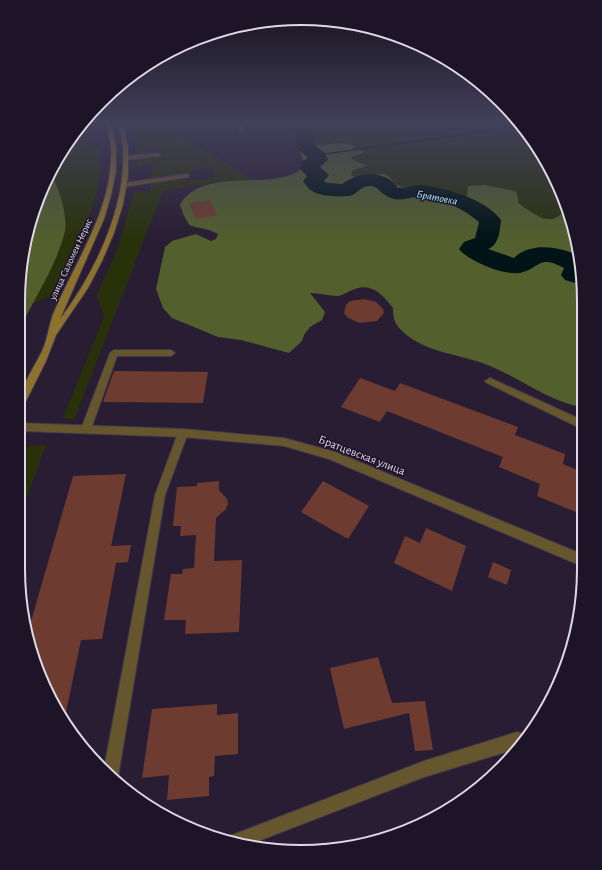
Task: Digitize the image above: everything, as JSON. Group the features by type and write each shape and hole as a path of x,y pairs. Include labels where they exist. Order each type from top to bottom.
{"main road":[{"name":"улица Саломеи Нерис","path":"25,393 52,335 57,314 94,238 105,208 113,167 113,161"},
{"name":"улица Саломеи Нерис","path":"52,335 70,313 100,257 113,226 124,185 126,161"}],"street":[{"path":"124,185 187,176"},
{"path":"86,429 114,353 171,353"},
{"path":"490,381 577,423"},
{"name":"Братцевская улица","path":"25,427 183,433 284,442 331,455 577,557"},
{"path":"111,769 160,495 183,433"},
{"path":"243,839 424,769 518,740"}],"green space":[{"path":"64,161 100,161 97,189 86,225 78,243 51,296 32,304 25,318 27,265 30,247 40,212 53,179"},
{"path":"137,161 222,161 251,179 163,191 74,420 63,418 104,317 97,295 117,250 134,192 150,191 151,182 176,179 202,181 211,179 215,176 212,169 203,168 178,176 150,180 153,164 137,166"},
{"path":"303,161 354,161 368,166 353,170 351,175 357,177 363,178 380,174 386,175 394,184 403,187 411,186 421,191 449,191 459,196 467,197 468,186 485,185 515,191 519,203 539,217 553,219 562,213 568,230 575,265 577,301 577,406 547,395 490,366 442,352 419,343 399,328 394,319 393,308 386,299 377,291 367,287 361,287 338,296 310,293 325,312 322,320 310,327 304,335 302,341 289,353 241,340 218,337 172,318 163,308 156,289 165,247 172,241 196,234 211,241 216,239 218,234 190,225 184,216 180,204 192,192 207,185 225,182 279,178 294,174 305,165"},
{"path":"354,161 538,161 549,179 562,212 555,220 541,217 531,213 523,207 519,202 515,191 485,185 467,197 459,196 449,191 421,191 411,186 403,187 394,184 392,178 379,174 363,177 351,175 353,170 368,167"},
{"path":"53,179 62,200 66,224 57,255 25,318 27,265 30,247 40,212"},
{"path":"46,445 25,503 25,451 27,446"}],"building":[{"path":"210,200 217,215 196,219 189,203"},
{"path":"364,299 376,302 383,309 384,313 377,321 359,323 347,317 344,313 346,305 350,301"},
{"path":"114,371 208,372 203,403 103,402"},
{"path":"360,378 395,391 400,383 518,427 515,435 565,454 563,464 577,470 577,513 537,496 540,484 499,467 503,457 387,411 380,422 341,407"},
{"path":"126,474 111,546 131,545 128,562 116,563 102,639 81,640 66,713 53,691 46,675 30,624 73,476"},
{"path":"219,481 219,490 227,499 228,504 226,509 216,518 214,561 242,560 239,632 185,634 186,620 164,620 171,574 182,574 183,569 194,568 196,535 180,536 181,526 173,526 177,487 197,486 197,483"},
{"path":"323,481 369,506 348,539 301,512"},
{"path":"426,528 466,546 452,591 394,563 405,536 420,543"},
{"path":"493,562 511,570 507,585 488,577"},
{"path":"378,657 392,703 425,701 433,750 415,751 409,713 344,729 330,668"},
{"path":"217,704 217,715 238,713 238,754 215,756 214,776 209,777 209,796 167,800 169,775 142,778 152,709"}],"waterway":[{"name":"Братовка","path":"318,161 310,165 309,168 319,175 313,181 321,188 345,191 358,182 372,180 385,185 391,192 402,194 418,191 437,194 446,196 475,209 490,220 487,237 483,243 472,247 471,249 500,263 516,266 534,256 547,255 560,257 575,264"},
{"name":"Братовка","path":"575,271 574,275 576,276"}]}
